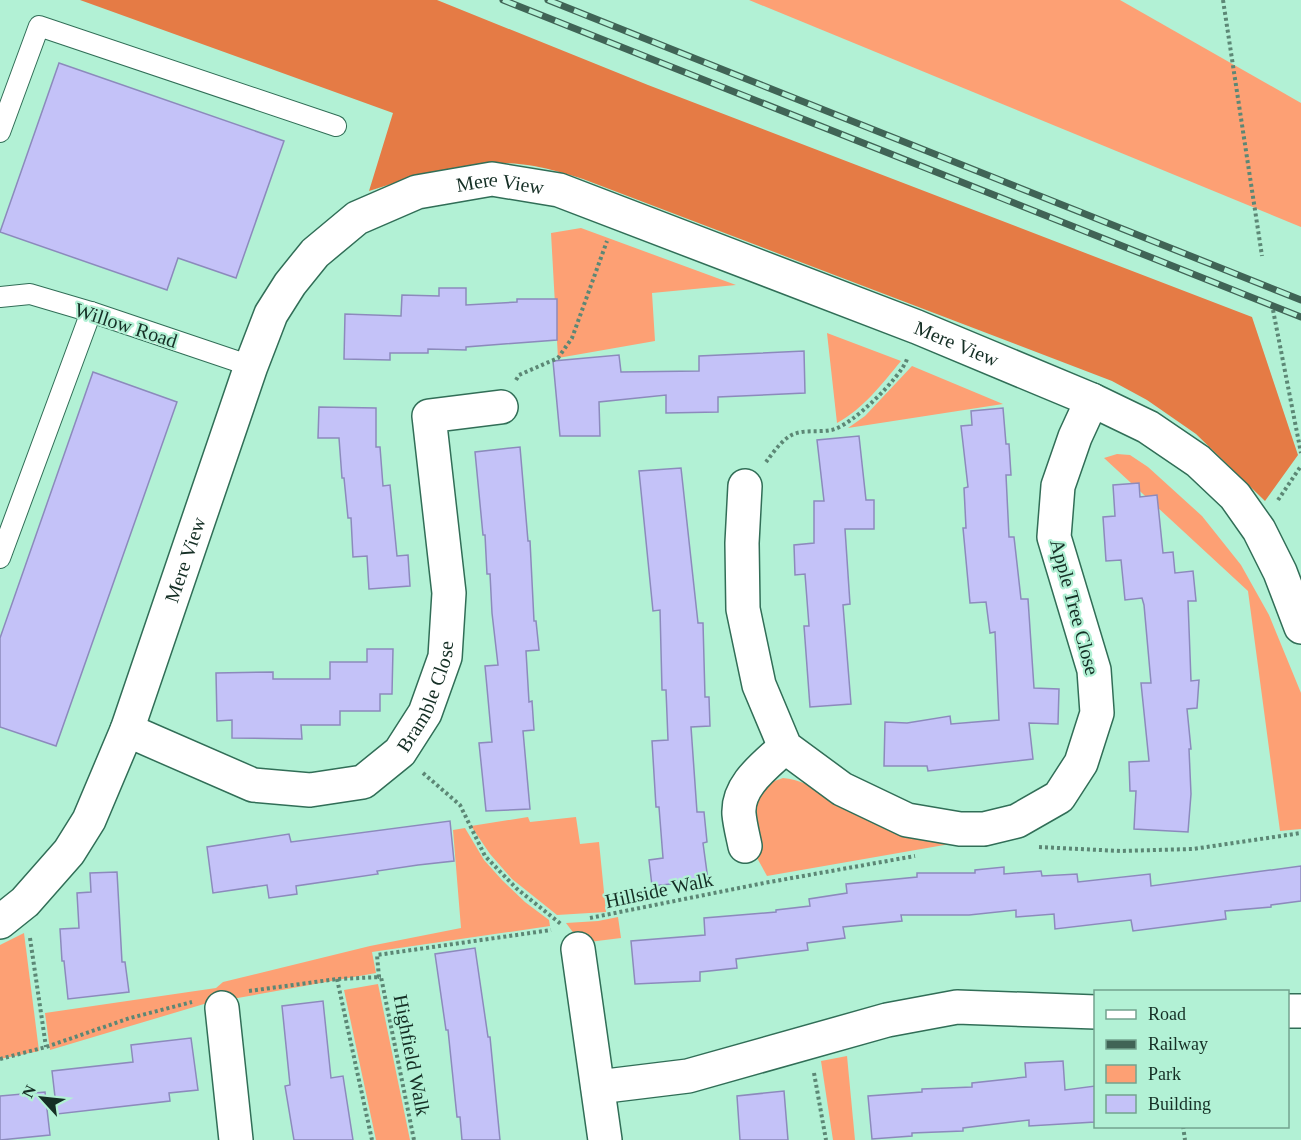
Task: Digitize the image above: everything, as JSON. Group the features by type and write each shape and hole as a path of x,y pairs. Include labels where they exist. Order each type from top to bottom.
{"street":[{"name":"Mere View","path":"0,922 25,902 69,852 89,820 127,730 251,366 271,314 290,284 315,253 357,218 417,192 492,179 559,190 917,327 1092,400 1148,427 1198,461 1235,496 1258,530 1280,572 1301,627"},
{"name":"Apple Tree Close","path":"785,747 842,789 907,820 960,829 984,829 1017,821 1059,797 1081,764 1097,713 1094,670 1054,537 1058,486 1075,437 1092,400"},
{"name":"Bramble Close","path":"127,730 253,785 310,790 363,782 400,752 425,713 445,657 449,593 429,416 501,406"},
{"path":"745,486 742,543 744,609 759,685 785,747 742,791 739,812 746,846"},
{"path":"576,929 605,1140"},
{"path":"221,1000 236,1140"},
{"path":"598,1087 688,1076 887,1020 957,1007 1094,1012"}],"lane":[{"path":"0,132 39,26 336,126"},
{"name":"Willow Road","path":"0,297 30,294 251,366"},
{"path":"0,558 91,312"}],"path":[{"path":"1223,0 1262,256"},
{"path":"501,406 519,375 558,358 572,338 618,212"},
{"path":"1273,310 1301,453"},
{"path":"745,486 787,437 813,430 832,430 860,415 906,363 917,327"},
{"path":"0,1059 46,1047 130,1018 338,979 380,977 377,955 550,931 559,920 516,888 485,856 460,805 400,752"},
{"name":"Hillside Walk","path":"559,920 576,929 602,917 764,883"},
{"path":"25,902 46,1047"},
{"name":"Highfield Walk","path":"380,977 414,1140"},
{"path":"338,979 372,1140"},
{"path":"808,1043 826,1140"}],"green space":[{"path":"749,0 1120,0 1301,103 1301,227"},
{"path":"581,228 736,285 652,293 655,341 558,358 551,233"},
{"path":"827,333 901,361 864,403 837,423"},
{"path":"912,366 1003,404 848,428 865,416"},
{"path":"1117,454 1130,455 1148,467 1202,516 1241,565 1269,615 1301,693 1301,829 1280,831 1248,591 1104,458"},
{"path":"783,778 795,780 816,789 855,814 885,828 950,844 767,876 756,856 752,815 758,797 769,783"},
{"path":"528,817 530,822 576,817 580,844 599,842 606,912 557,915 512,879 490,854 471,826"},
{"path":"465,828 484,860 525,902 549,920 550,926 372,952 376,973 204,1004 50,1050 45,1013 216,988 223,982 370,946 461,928 453,830"},
{"path":"618,917 621,938 581,943 566,923 598,921"},
{"path":"24,933 39,1051 0,1059 0,945"},
{"path":"378,984 410,1140 376,1140 344,990"},
{"path":"847,1056 855,1140 833,1140 821,1061"}],"shaded area":[{"path":"80,0 437,0 648,85 1252,317 1298,455 1265,501 1196,434 1147,400 1112,381 565,173 534,166 492,163 450,168 369,191 393,113"}],"building":[{"path":"59,63 284,141 236,278 178,258 167,290 0,232"},
{"path":"439,288 466,288 466,305 517,302 517,299 557,299 557,340 466,347 466,350 428,349 428,353 390,353 390,360 344,359 345,314 401,316 402,295 439,296"},
{"path":"804,351 805,393 718,397 718,412 666,413 666,395 599,402 600,436 560,436 553,361 619,355 621,372 699,371 699,356"},
{"path":"93,372 177,402 56,746 0,727 0,638"},
{"path":"319,407 376,408 376,447 380,447 383,486 390,485 397,556 408,555 410,586 369,589 367,556 353,557 351,518 348,518 344,478 342,478 339,438 318,438"},
{"path":"1003,408 1011,475 1006,475 1009,537 1014,537 1021,599 1028,599 1034,688 1059,689 1058,724 1029,723 1033,759 928,771 927,766 884,766 885,722 907,723 950,716 951,724 999,720 995,632 990,633 986,602 970,603 963,528 966,528 964,488 968,487 961,426 972,425 971,411"},
{"path":"859,436 866,500 874,500 874,529 845,529 850,604 843,605 851,704 810,707 804,626 809,626 805,574 795,575 794,545 814,543 814,501 824,501 817,440"},
{"path":"520,447 528,541 530,541 534,621 536,621 539,650 526,651 529,702 532,701 534,730 523,731 530,809 486,811 479,743 492,742 485,666 498,665 490,574 487,574 485,535 483,535 475,452"},
{"path":"681,468 698,623 703,623 705,697 709,697 710,726 691,727 697,812 704,812 707,842 703,843 708,880 652,886 649,860 663,858 659,807 656,807 652,741 668,740 666,690 662,690 660,610 653,611 639,471"},
{"path":"1139,483 1140,497 1157,495 1163,553 1173,552 1175,573 1193,571 1196,601 1188,601 1191,681 1199,680 1197,708 1187,709 1191,749 1189,749 1191,794 1188,832 1134,829 1136,791 1130,791 1129,762 1149,761 1141,683 1151,683 1144,605 1142,598 1125,600 1121,560 1106,561 1103,517 1115,516 1113,485"},
{"path":"367,649 393,649 392,694 380,694 380,711 340,711 340,725 301,725 302,739 232,738 232,720 217,721 216,673 273,672 273,679 330,679 330,662 367,662"},
{"path":"450,821 454,861 377,871 378,874 296,886 297,894 269,898 267,885 213,893 207,847 289,834 291,842"},
{"path":"1301,866 1301,901 1271,905 1271,907 1225,911 1226,919 1133,931 1131,920 1055,929 1054,914 1016,917 1016,910 969,915 901,915 902,921 843,927 845,938 807,943 808,950 736,959 737,968 700,972 700,981 635,984 631,941 705,935 704,918 776,912 776,910 810,906 809,899 847,893 846,884 917,877 917,873 975,873 975,870 1004,867 1004,874 1041,871 1042,876 1077,874 1078,882 1150,874 1151,886"},
{"path":"117,872 122,962 125,962 129,992 68,999 60,929 79,928 77,893 91,892 90,873"},
{"path":"475,948 488,1037 490,1037 500,1140 462,1140 460,1117 457,1117 448,1030 446,1030 435,954"},
{"path":"323,1001 331,1078 343,1076 353,1140 294,1140 285,1086 290,1085 282,1006"},
{"path":"191,1038 198,1090 169,1093 170,1101 57,1114 52,1071 133,1062 131,1045"},
{"path":"1063,1061 1065,1090 1094,1086 1094,1122 1029,1126 1029,1120 963,1128 963,1131 912,1133 912,1136 872,1139 868,1096 922,1092 922,1089 972,1087 972,1083 1026,1077 1025,1063"},
{"path":"784,1091 788,1140 740,1140 737,1096"},
{"path":"45,1092 50,1135 0,1140 0,1096"}],"railway":[{"path":"503,0 1301,317"},
{"path":"548,0 1301,300"}]}
